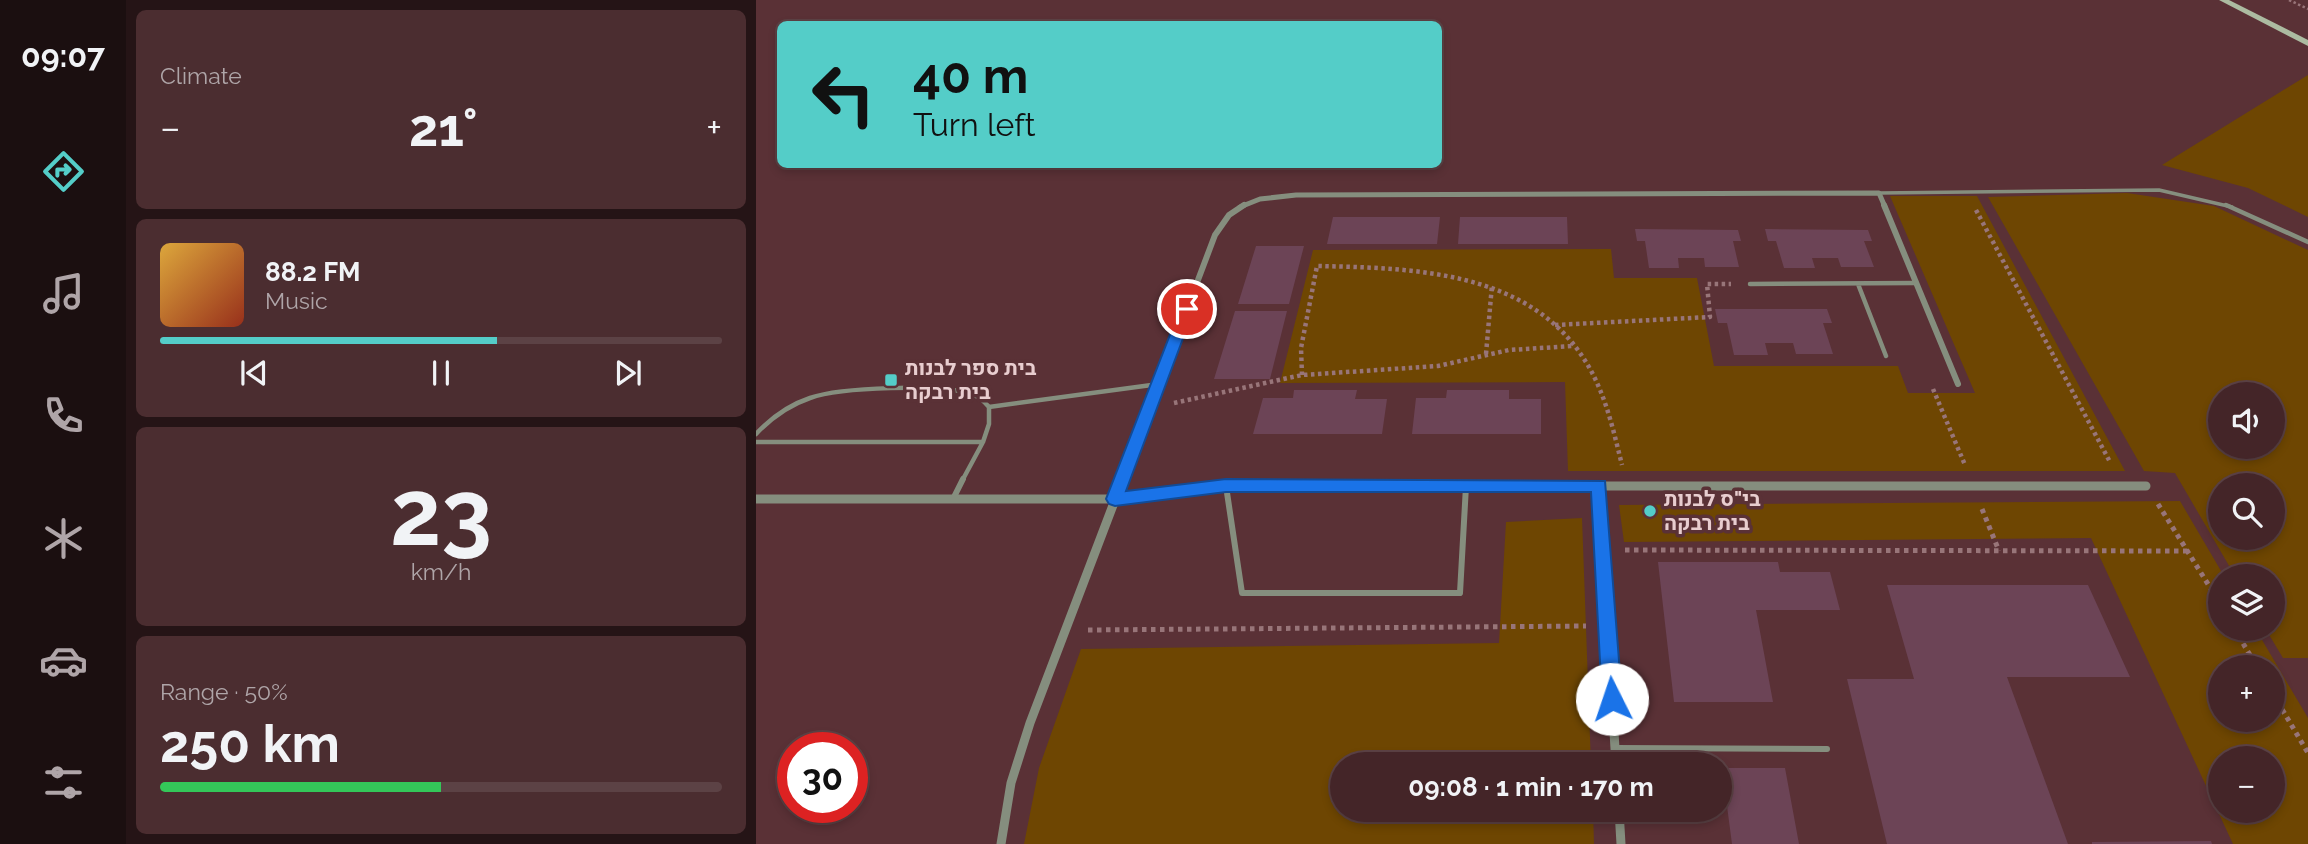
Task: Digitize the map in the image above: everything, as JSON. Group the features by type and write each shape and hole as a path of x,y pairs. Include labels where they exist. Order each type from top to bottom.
{"main road":[{"path":"2223,0 2308,43"}],"street":[{"path":"1001,844 1012,779 1115,499 1219,226 1241,206 1265,198 1296,195 1879,193 1958,384"},
{"path":"756,499 1115,499 1226,486 2146,486"},
{"path":"1599,486 1615,752"},
{"path":"1620,822 1621,844"}],"lane":[{"path":"1879,193 2132,188 2175,192 2251,215 2308,242"},
{"path":"1750,284 1916,283"},
{"path":"1858,284 1886,356"},
{"path":"756,434 772,418 794,404 833,393 958,392 977,397 989,407 1159,384"},
{"path":"953,499 983,442 989,424 989,407"},
{"path":"756,442 983,442"},
{"path":"1226,486 1242,593 1460,593 1466,486"},
{"path":"1615,748 1827,749"}],"path":[{"path":"2289,0 2308,9"},
{"path":"1966,191 2122,486"},
{"path":"1303,374 1301,348 1317,266 1386,265 1444,272 1492,285 1532,306 1554,325 1588,364 1606,401 1618,442 1625,486"},
{"path":"1554,325 1710,317 1707,284 1750,284"},
{"path":"1486,354 1492,285"},
{"path":"1149,409 1303,374 1438,366 1486,354 1574,346"},
{"path":"1958,384 1931,384 1999,551"},
{"path":"2146,486 2208,583"},
{"path":"1603,550 2189,551"},
{"path":"1066,631 1608,626"},
{"path":"2285,714 2308,753"}],"shaded area":[{"path":"2308,75 2308,217 2248,188 2162,165"},
{"path":"2127,193 2214,206 2308,250 2308,658 2285,658 2273,641 2285,641 2285,564 2228,564 2220,550 2285,550 2285,473 2208,473 2208,530 2175,473 2144,471 1988,197"},
{"path":"1890,196 1977,196 2125,471 1568,471 1565,382 1280,383 1313,250 1611,249 1614,278 1697,278 1714,366 1898,366 1908,393 1975,393"},
{"path":"2180,501 2217,564 2208,564 2208,641 2263,641 2271,655 2208,655 2208,732 2285,732 2285,679 2308,718 2308,844 2233,844 2223,823 2285,823 2285,746 2208,746 2208,790 2091,538 1624,542 1619,505"},
{"path":"1582,518 1591,752 1330,752 1330,822 1593,822 1594,844 1024,844 1039,768 1081,649 1499,643 1506,522"}],"building":[{"path":"1333,217 1440,217 1437,244 1327,244"},
{"path":"1460,217 1567,217 1568,244 1458,244"},
{"path":"1635,229 1738,230 1741,241 1733,241 1739,267 1705,267 1704,258 1678,258 1679,268 1649,268 1645,241 1637,241"},
{"path":"1765,229 1868,230 1872,241 1864,241 1874,267 1841,267 1838,258 1812,258 1815,268 1784,268 1776,241 1768,241"},
{"path":"1256,246 1304,246 1289,304 1238,304"},
{"path":"1715,309 1827,309 1832,323 1823,323 1833,354 1796,354 1793,343 1765,343 1768,355 1734,355 1727,323 1718,323"},
{"path":"1235,311 1287,311 1270,379 1214,379"},
{"path":"1294,390 1357,390 1355,399 1387,399 1382,434 1253,434 1263,398 1293,398"},
{"path":"1447,390 1509,390 1509,399 1541,399 1541,434 1412,434 1416,398 1446,398"},
{"path":"1658,562 1778,562 1780,572 1830,572 1840,610 1756,610 1773,702 1674,702"},
{"path":"1887,585 2088,585 2130,677 2007,677 2068,844 1887,844 1847,679 1914,679"},
{"path":"1732,768 1785,768 1799,844 1732,844 1729,822 1732,822"},
{"path":"2211,841 2212,844 2092,844 2092,842"}],"place":[{"name":"בית ספר לבנות בית רבקה","path":"891,380"},
{"name":"בי\"ס לבנות בית רבקה","path":"1650,511"}],"route":[{"path":"1187,309 1115,499 1226,486 1599,486 1612,699"}]}
